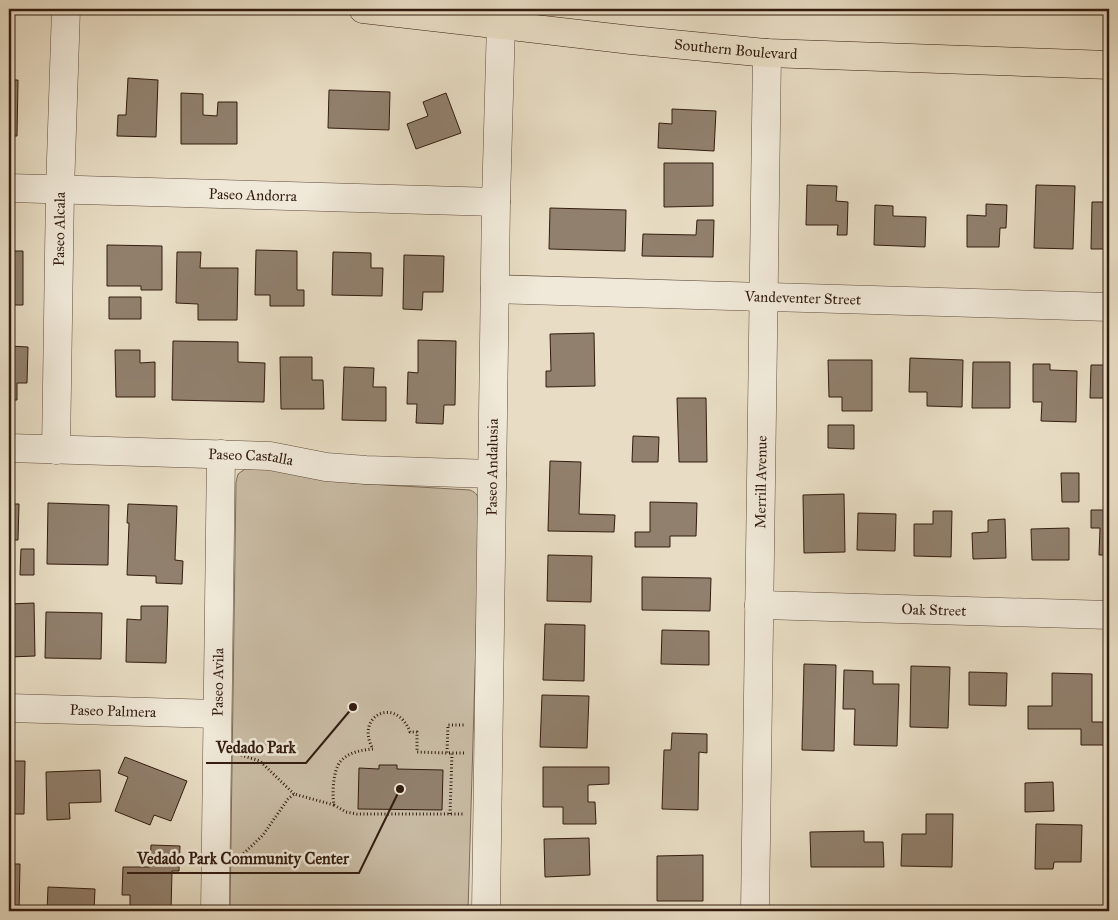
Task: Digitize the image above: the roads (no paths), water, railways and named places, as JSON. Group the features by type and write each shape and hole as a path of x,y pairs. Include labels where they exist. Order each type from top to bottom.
{"main road":[{"name":"Southern Boulevard","path":"369,9 506,16 631,40 767,53 1109,65"}],"street":[{"name":"Paseo Alcala","path":"56,450 60,190 66,9"},
{"name":"Paseo Andalusia","path":"486,911 496,202 506,16"},
{"name":"Merrill Avenue","path":"755,911 767,53"},
{"name":"Paseo Andorra","path":"9,188 496,202"},
{"name":"Vandeventer Street","path":"495,289 1109,307"},
{"name":"Paseo Castalla","path":"9,448 270,456 326,467 492,474"},
{"name":"Paseo Avila","path":"215,911 221,454"},
{"name":"Oak Street","path":"759,605 1109,615"},
{"name":"Paseo Palmera","path":"9,708 218,714"}],"place":[{"name":"Vedado Park","path":"353,707"},
{"name":"Vedado Park Community Center","path":"400,789"}]}
